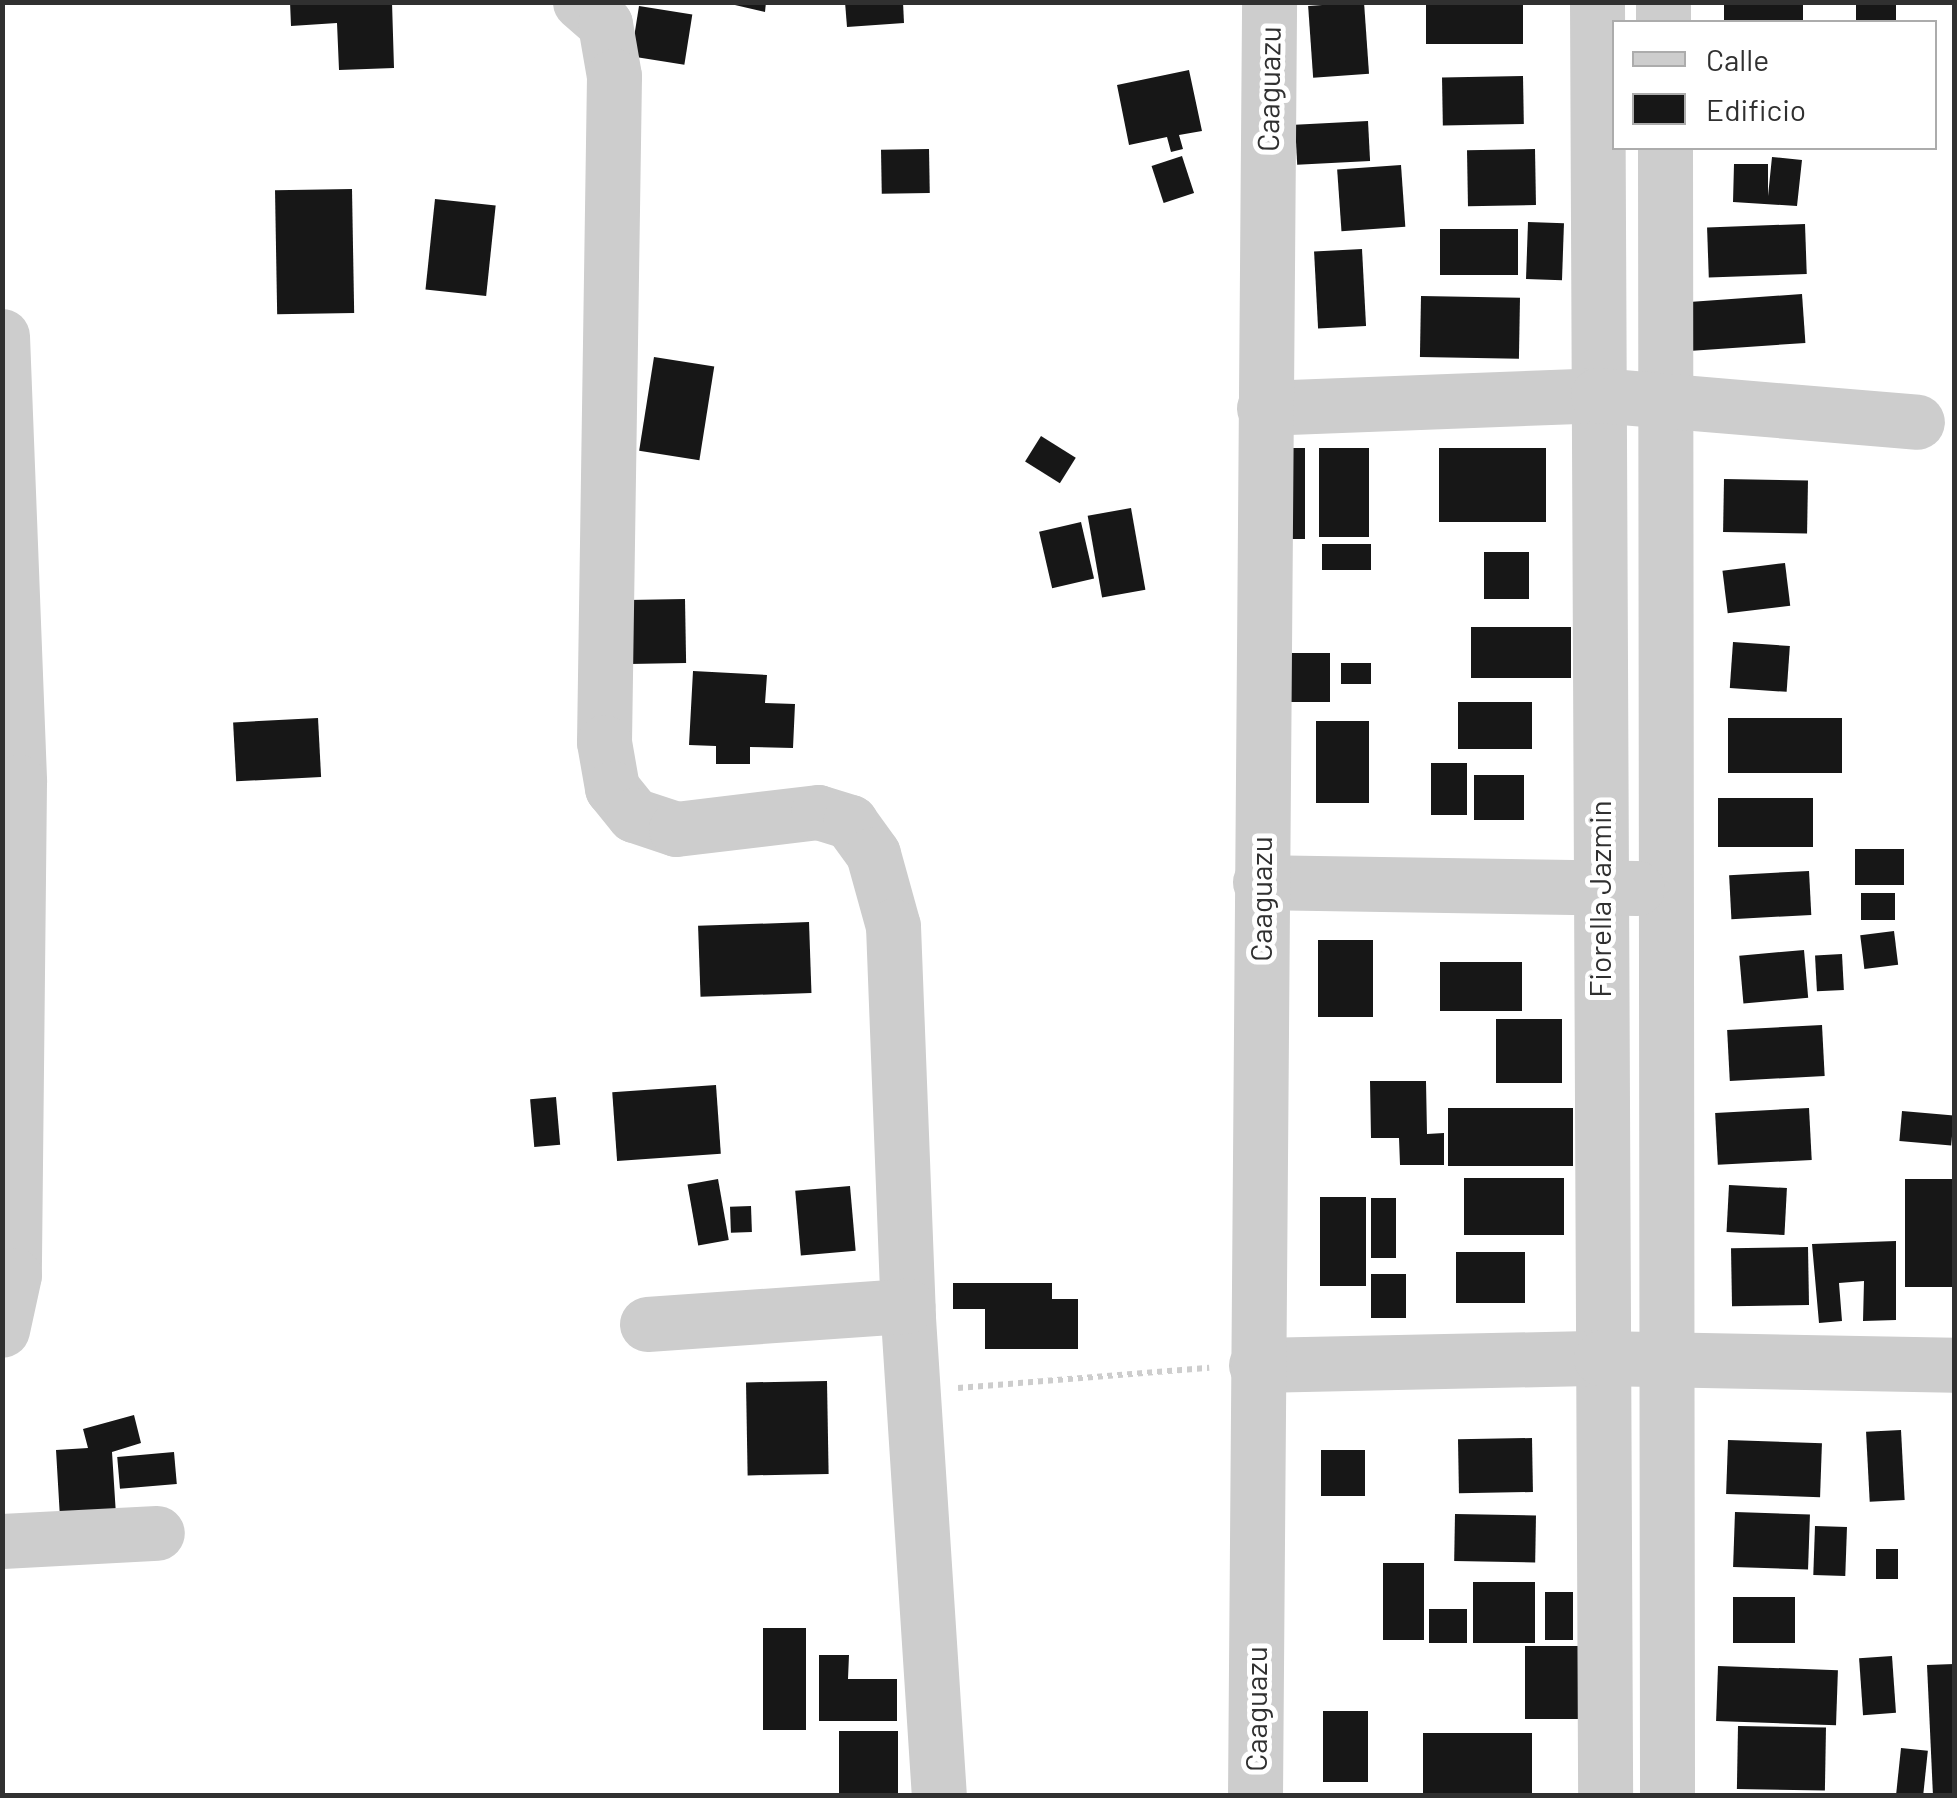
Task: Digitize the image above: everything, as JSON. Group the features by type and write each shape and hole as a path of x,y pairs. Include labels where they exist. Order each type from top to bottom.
{"street":[{"path":"580,2 606,24 614,76 604,742 612,788 634,815 676,828 818,812 850,822 873,854 900,964 907,1306 939,1796"},
{"name":"Caaguazu","path":"1255,1796 1269,2"},
{"name":"Fiorella Jazmin","path":"1597,2 1605,1796"},
{"path":"1665,150 1667,1796"},
{"path":"2,336 19,782 14,1275 2,1330"},
{"path":"1264,408 1598,394 1917,422"},
{"path":"1260,882 1666,888"},
{"path":"647,1324 907,1306"},
{"path":"1256,1365 1601,1358 1954,1365"},
{"path":"2,1541 156,1534"}],"path":[{"path":"914,1392 1256,1365"}],"building":[{"path":"290,2 392,2 394,68 339,70 337,23 291,26"},
{"path":"722,2 766,2 765,12"},
{"path":"845,2 903,2 904,23 847,27"},
{"path":"1364,2 1369,74 1313,78 1308,6"},
{"path":"1426,2 1523,2 1523,44 1426,44"},
{"path":"1724,2 1803,2 1803,20 1724,20"},
{"path":"1856,2 1896,2 1896,20 1856,20"},
{"path":"639,6 692,14 684,65 631,56"},
{"path":"1189,70 1202,131 1179,135 1183,149 1171,152 1167,137 1129,145 1117,85"},
{"path":"1523,76 1524,124 1443,125 1442,77"},
{"path":"1368,121 1370,161 1297,165 1295,125"},
{"path":"929,149 930,193 882,194 881,150"},
{"path":"1535,149 1536,205 1468,206 1467,150"},
{"path":"1182,156 1194,193 1164,203 1152,166"},
{"path":"1772,157 1802,160 1797,206 1733,202 1734,164 1768,164 1768,196"},
{"path":"1401,165 1405,227 1341,231 1337,169"},
{"path":"352,189 354,313 277,314 275,190"},
{"path":"435,199 496,205 486,296 425,290"},
{"path":"1528,222 1564,223 1562,280 1526,279"},
{"path":"1805,224 1807,274 1709,277 1707,227"},
{"path":"1440,229 1518,229 1518,275 1440,275"},
{"path":"1362,249 1366,326 1318,328 1314,252"},
{"path":"1802,294 1805,343 1693,351 1689,302"},
{"path":"1421,296 1520,298 1519,359 1420,357"},
{"path":"654,357 714,367 699,460 639,451"},
{"path":"1041,436 1076,458 1060,483 1025,461"},
{"path":"1284,448 1305,448 1305,539 1284,539"},
{"path":"1319,448 1369,448 1369,537 1319,537"},
{"path":"1439,448 1546,448 1546,522 1439,522"},
{"path":"1724,479 1808,480 1807,533 1723,532"},
{"path":"1131,508 1145,590 1102,597 1088,516"},
{"path":"1081,522 1094,579 1052,588 1039,532"},
{"path":"1322,544 1371,544 1371,570 1322,570"},
{"path":"1484,552 1529,552 1529,599 1484,599"},
{"path":"1785,563 1790,606 1728,613 1722,571"},
{"path":"685,599 686,663 615,664 614,600"},
{"path":"1471,627 1571,627 1571,678 1471,678"},
{"path":"1733,642 1790,646 1787,692 1730,688"},
{"path":"1288,653 1330,653 1330,702 1288,702"},
{"path":"1341,663 1371,663 1371,684 1341,684"},
{"path":"693,671 767,675 765,703 795,704 793,748 750,747 750,764 716,764 716,746 689,745"},
{"path":"1458,702 1532,702 1532,749 1458,749"},
{"path":"318,718 321,777 236,781 233,722"},
{"path":"1728,718 1842,718 1842,773 1728,773"},
{"path":"1316,721 1369,721 1369,803 1316,803"},
{"path":"1431,763 1467,763 1467,815 1431,815"},
{"path":"1474,775 1524,775 1524,820 1474,820"},
{"path":"1718,798 1813,798 1813,847 1718,847"},
{"path":"1855,849 1904,849 1904,885 1855,885"},
{"path":"1809,871 1811,915 1731,919 1729,875"},
{"path":"1861,893 1895,893 1895,920 1861,920"},
{"path":"809,922 811,993 701,997 698,926"},
{"path":"1894,931 1898,965 1864,969 1860,935"},
{"path":"1318,940 1373,940 1373,1017 1318,1017"},
{"path":"1804,950 1808,998 1743,1003 1739,956"},
{"path":"1842,954 1844,990 1817,991 1815,955"},
{"path":"1440,962 1522,962 1522,1011 1440,1011"},
{"path":"1496,1019 1562,1019 1562,1083 1496,1083"},
{"path":"1822,1025 1825,1076 1730,1081 1727,1030"},
{"path":"1370,1081 1426,1081 1427,1134 1444,1133 1444,1165 1400,1165 1399,1138 1371,1138"},
{"path":"716,1085 721,1154 617,1161 612,1092"},
{"path":"556,1097 560,1145 534,1147 530,1099"},
{"path":"1448,1108 1573,1108 1573,1166 1448,1166"},
{"path":"1809,1108 1812,1160 1718,1165 1715,1113"},
{"path":"1902,1111 1954,1116 1951,1145 1899,1141"},
{"path":"1464,1178 1564,1178 1564,1235 1464,1235"},
{"path":"718,1179 729,1240 698,1245 687,1184"},
{"path":"1905,1179 1954,1179 1954,1287 1905,1287"},
{"path":"1729,1185 1787,1188 1784,1235 1727,1232"},
{"path":"850,1186 856,1251 801,1256 795,1191"},
{"path":"1320,1197 1366,1197 1366,1286 1320,1286"},
{"path":"1371,1198 1396,1198 1396,1258 1371,1258"},
{"path":"751,1206 752,1232 731,1233 730,1207"},
{"path":"1896,1241 1896,1320 1863,1321 1864,1281 1839,1283 1842,1321 1819,1323 1812,1244"},
{"path":"1808,1247 1809,1305 1732,1306 1731,1248"},
{"path":"1456,1252 1525,1252 1525,1303 1456,1303"},
{"path":"1371,1274 1406,1274 1406,1318 1371,1318"},
{"path":"953,1283 1052,1283 1052,1299 1078,1299 1078,1349 985,1349 985,1309 953,1309"},
{"path":"827,1381 829,1474 748,1475 746,1382"},
{"path":"134,1415 141,1443 112,1452 116,1515 60,1518 56,1450 88,1448 83,1429"},
{"path":"1901,1430 1905,1500 1870,1502 1866,1432"},
{"path":"1532,1438 1533,1492 1459,1493 1458,1439"},
{"path":"1728,1440 1822,1443 1820,1497 1726,1494"},
{"path":"1321,1450 1365,1450 1365,1496 1321,1496"},
{"path":"174,1452 177,1484 120,1489 117,1457"},
{"path":"1735,1512 1810,1515 1808,1570 1733,1567"},
{"path":"1455,1514 1536,1515 1535,1562 1454,1561"},
{"path":"1815,1526 1847,1527 1845,1576 1813,1575"},
{"path":"1876,1549 1898,1549 1898,1579 1876,1579"},
{"path":"1383,1563 1424,1563 1424,1640 1383,1640"},
{"path":"1473,1582 1535,1582 1535,1643 1473,1643"},
{"path":"1545,1592 1573,1592 1573,1640 1545,1640"},
{"path":"1733,1597 1795,1597 1795,1643 1733,1643"},
{"path":"1429,1609 1467,1609 1467,1643 1429,1643"},
{"path":"763,1628 806,1628 806,1730 763,1730"},
{"path":"1525,1646 1587,1646 1587,1719 1525,1719"},
{"path":"819,1655 849,1655 848,1679 897,1679 897,1721 819,1721"},
{"path":"1892,1656 1896,1713 1863,1715 1859,1658"},
{"path":"1954,1664 1954,1795 1933,1796 1927,1665"},
{"path":"1718,1666 1838,1670 1836,1725 1716,1721"},
{"path":"1323,1711 1368,1711 1368,1782 1323,1782"},
{"path":"1738,1726 1826,1728 1825,1791 1737,1789"},
{"path":"839,1731 898,1731 898,1796 839,1796"},
{"path":"1423,1733 1532,1733 1532,1796 1423,1796"},
{"path":"1901,1748 1928,1751 1923,1796 1896,1796"}]}
